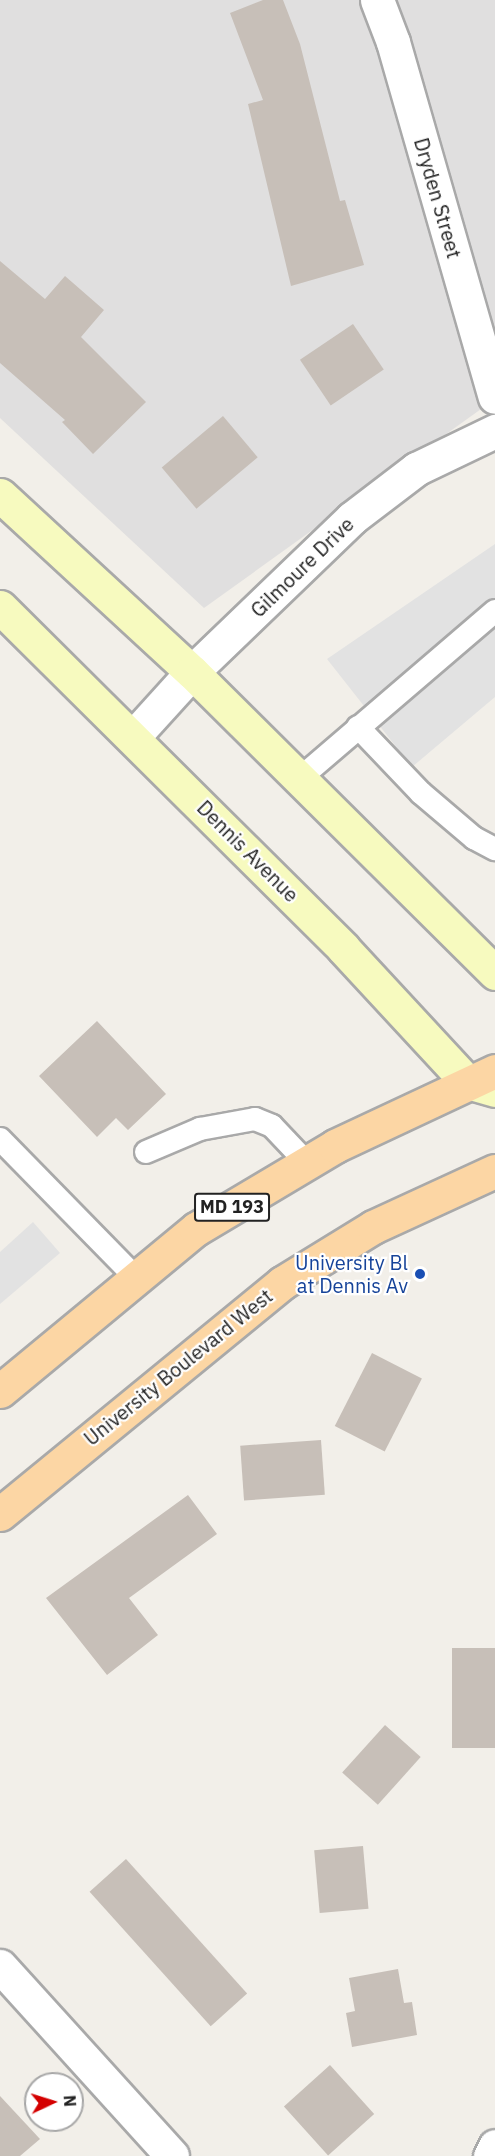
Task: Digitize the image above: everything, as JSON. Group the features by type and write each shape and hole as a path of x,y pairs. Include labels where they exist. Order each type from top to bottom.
{"main road":[{"name":"MD 193","path":"0,1391 196,1229 307,1163 486,1081"},
{"name":"University Boulevard West","path":"0,1514 282,1283 373,1227 495,1171"}],"street":[{"name":"Dryden Street","path":"377,0 393,42 495,397"},
{"name":"Gilmoure Drive","path":"134,735 192,672 352,518 416,469 495,431"},
{"path":"0,495 192,672 495,973"},
{"name":"Dennis Avenue","path":"0,607 134,735 343,948 486,1081"},
{"path":"0,1966 172,2156"},
{"path":"489,2156 495,2146"}],"lane":[{"path":"299,779 495,611"},
{"path":"358,727 421,793 474,838 495,849"},
{"path":"146,1152 200,1129 255,1119 278,1131 307,1163"},
{"path":"0,1139 136,1278"}],"shaded area":[{"path":"0,0 495,0 495,399 204,608 0,418"},
{"path":"495,544 495,697 412,767 327,659"},
{"path":"33,1222 60,1253 0,1304 0,1252"}],"building":[{"path":"263,0 283,0 300,44 340,201 345,200 364,265 291,286 248,104 263,100 230,13"},
{"path":"0,261 45,299 65,276 104,310 81,337 146,402 93,454 62,422 65,420 0,363"},
{"path":"353,324 384,370 331,405 300,360"},
{"path":"223,416 258,457 196,509 162,467"},
{"path":"97,1021 166,1094 128,1130 116,1118 97,1137 39,1076"},
{"path":"372,1353 422,1378 385,1451 335,1426"},
{"path":"321,1440 325,1495 244,1501 240,1446"},
{"path":"188,1495 217,1534 129,1598 158,1635 107,1675 46,1598"},
{"path":"452,1648 495,1648 495,1748 452,1748"},
{"path":"385,1725 421,1757 378,1805 342,1773"},
{"path":"363,1846 368,1909 320,1913 314,1850"},
{"path":"126,1859 247,1994 211,2026 90,1892"},
{"path":"398,1969 404,2003 412,2002 417,2035 352,2047 346,2013 355,2011 349,1978"},
{"path":"330,2065 374,2114 328,2156 284,2106"},
{"path":"0,2096 24,2122 24,2132 33,2132 40,2139 20,2156 0,2156"}],"place":[{"name":"University Bl at Dennis Av","path":"420,1274"}]}
